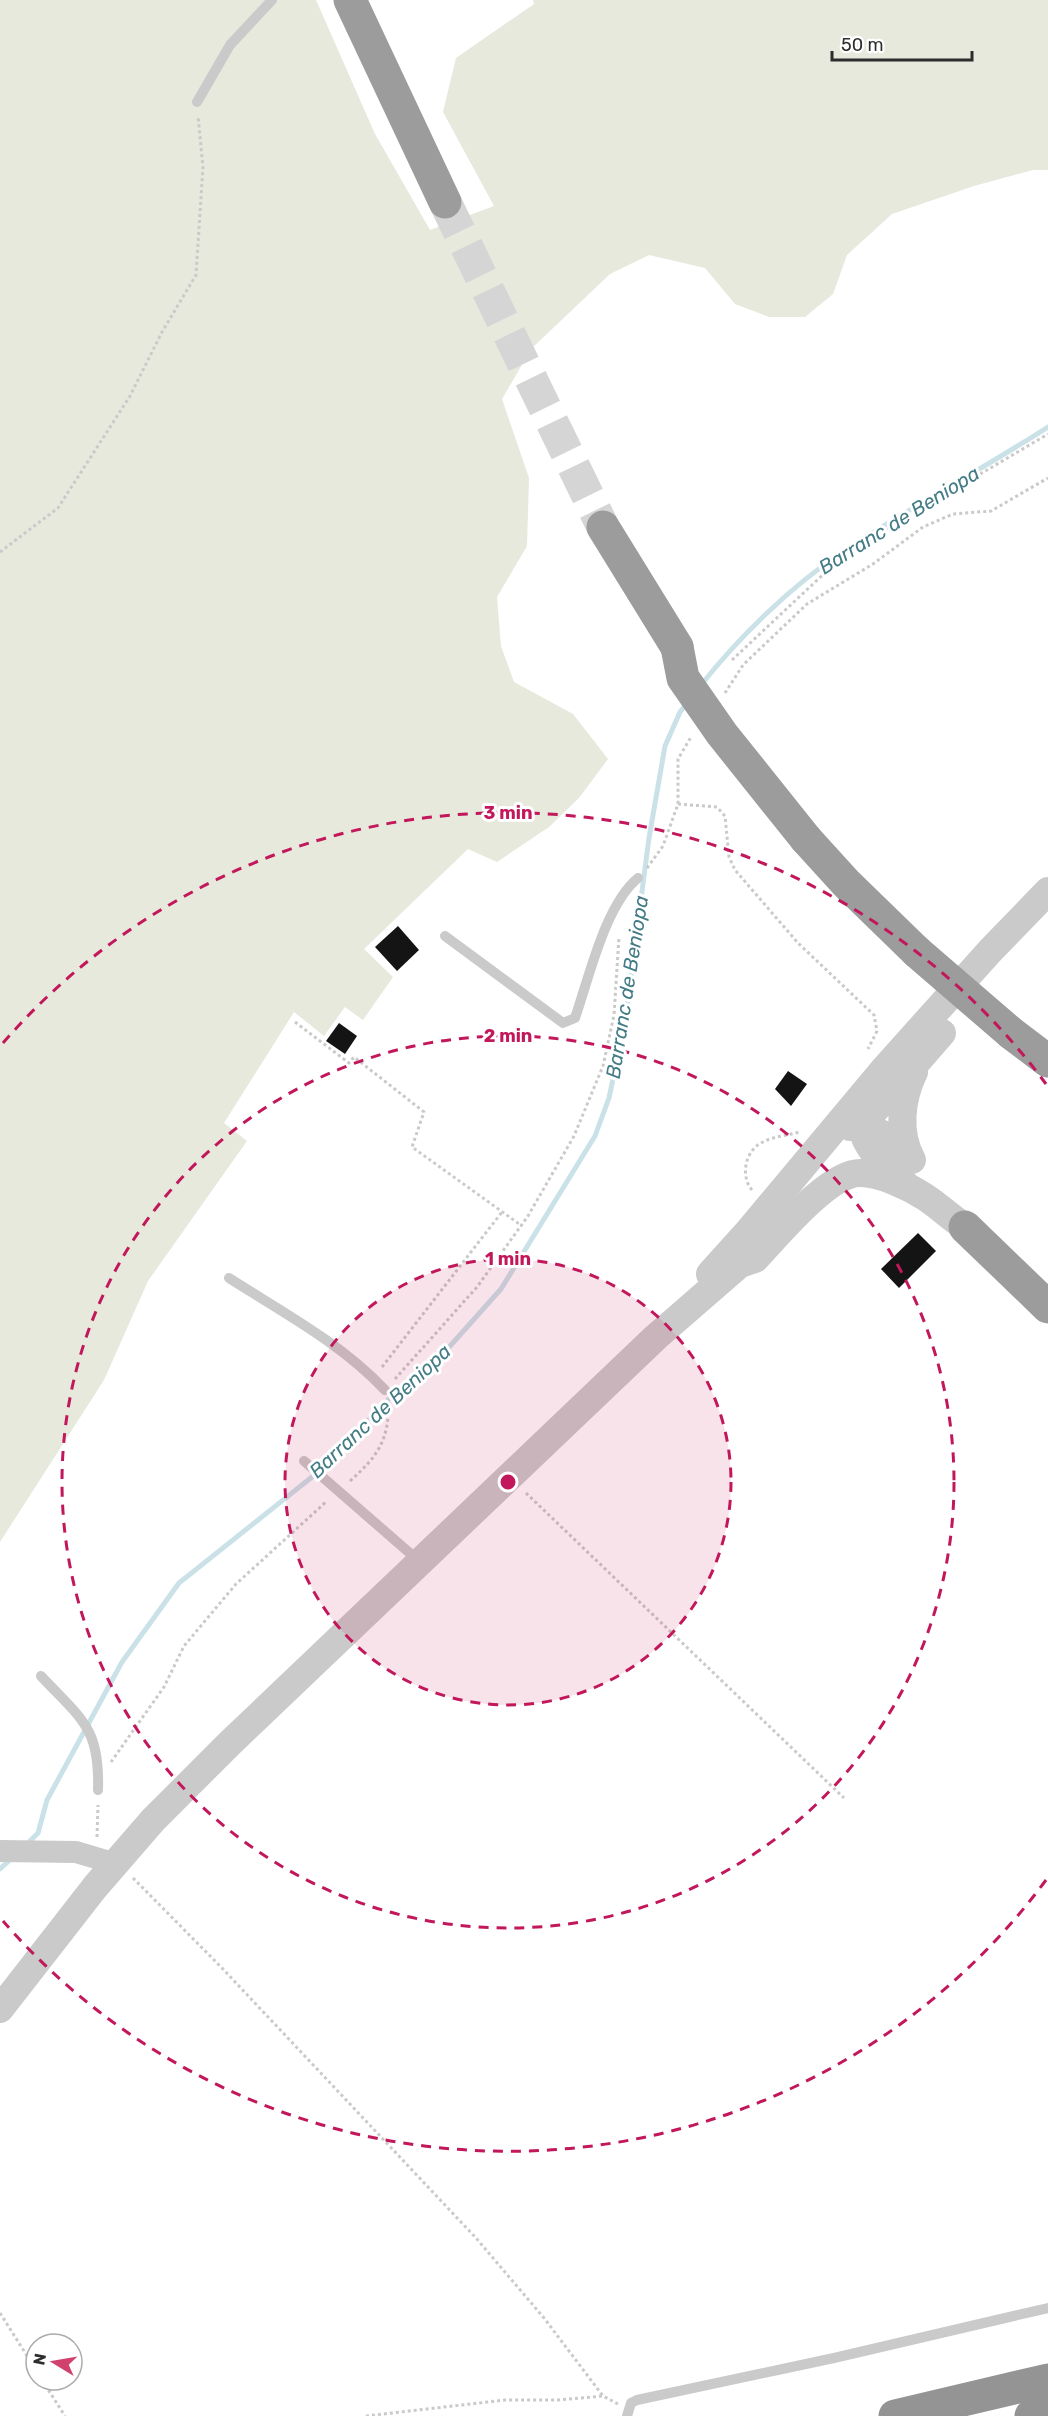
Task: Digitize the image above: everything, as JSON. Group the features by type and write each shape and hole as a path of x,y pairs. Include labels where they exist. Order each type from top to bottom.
{"highway":[{"path":"350,0 445,202"},
{"path":"603,527 677,647 682,678 722,734 811,834 846,883 1015,1027 1048,1062"},
{"path":"1015,1027 1048,1043"},
{"path":"965,1227 1048,1307"},
{"path":"895,2416 1048,2380"},
{"path":"1031,2416 1048,2412"}],"street":[{"path":"656,1337 747,1233 885,1068 990,951 1048,891"},
{"path":"910,1189 871,1149 861,1125 863,1111 1048,900"},
{"path":"0,2009 106,1860 153,1820 229,1744 656,1337 741,1264 805,1195 861,1125 1000,966 1048,917"},
{"path":"909,1154 902,1110 905,1091 921,1058"},
{"path":"747,1233 761,1225 852,1124 887,1135 909,1154 917,1168 956,1210 965,1227"},
{"path":"741,1264 754,1259 828,1185 844,1177 860,1173 883,1178 910,1189 925,1197 965,1227"},
{"path":"0,1851 60,1850 106,1860"}],"lane":[{"path":"197,102 230,45 272,0"},
{"path":"445,936 563,1023 574,1018 613,909 629,886 638,878"},
{"path":"229,1278 332,1344 385,1390"},
{"path":"304,1461 420,1562"},
{"path":"41,1676 87,1726 93,1737 99,1763 98,1790"},
{"path":"627,2412 631,2403 637,2400 834,2358 1048,2308"}],"path":[{"path":"0,552 58,508 130,396 162,332 196,275 203,167 197,102"},
{"path":"732,660 845,554 1048,434"},
{"path":"721,698 743,665 807,604 873,564 923,526 953,514 991,511 1048,478"},
{"path":"638,878 663,846 678,804 678,759 696,728"},
{"path":"678,804 717,807 725,816 729,856 735,870 798,943 874,1015 877,1031 867,1051"},
{"path":"619,935 614,1015 603,1066 574,1136 522,1226 470,1295 385,1390 389,1399 389,1415 381,1448 364,1468 236,1584 184,1646 164,1687 110,1763 98,1790 106,1860 222,1968 476,2238 544,2318 603,2396 627,2412"},
{"path":"296,1022 349,1064 354,1057 424,1112 412,1147 522,1226"},
{"path":"768,1207 746,1184 744,1169 749,1157 760,1143 780,1135 798,1133 804,1128"},
{"path":"373,1378 502,1212"},
{"path":"510,1477 844,1798"},
{"path":"0,2313 24,2351"},
{"path":"50,2392 65,2416"},
{"path":"366,2416 506,2400 558,2400 603,2396"}],"shaded area":[{"path":"0,0 316,0 375,134 430,230 494,206 443,112 456,58 534,4 533,0 1048,0 1048,170 1033,170 974,186 892,214 847,255 833,294 805,317 769,317 735,304 705,268 649,255 610,274 531,349 502,399 529,478 527,546 497,597 501,646 514,682 573,714 608,759 579,798 549,827 497,862 468,849 364,949 393,977 363,1020 345,1007 324,1036 294,1012 224,1123 247,1141 148,1281 104,1380 0,1542"}],"building":[{"path":"398,926 419,950 397,971 375,947"},
{"path":"339,1023 357,1036 345,1054 326,1041"},
{"path":"788,1071 807,1084 791,1106 775,1089"},
{"path":"918,1233 936,1251 899,1288 881,1269"}],"waterway":[{"name":"Barranc de Beniopa","path":"701,685 732,648 767,613 824,565 895,519 1048,427"},
{"name":"Barranc de Beniopa","path":"27,1844 38,1833 47,1800 122,1662 179,1583 317,1473 389,1399 434,1364 501,1289 595,1136 609,1098 625,1021 649,838 665,746 680,712 688,702"},
{"name":"Barranc de Beniopa","path":"0,1869 12,1858"}],"tunnel":[{"path":"445,202 603,527"}]}
